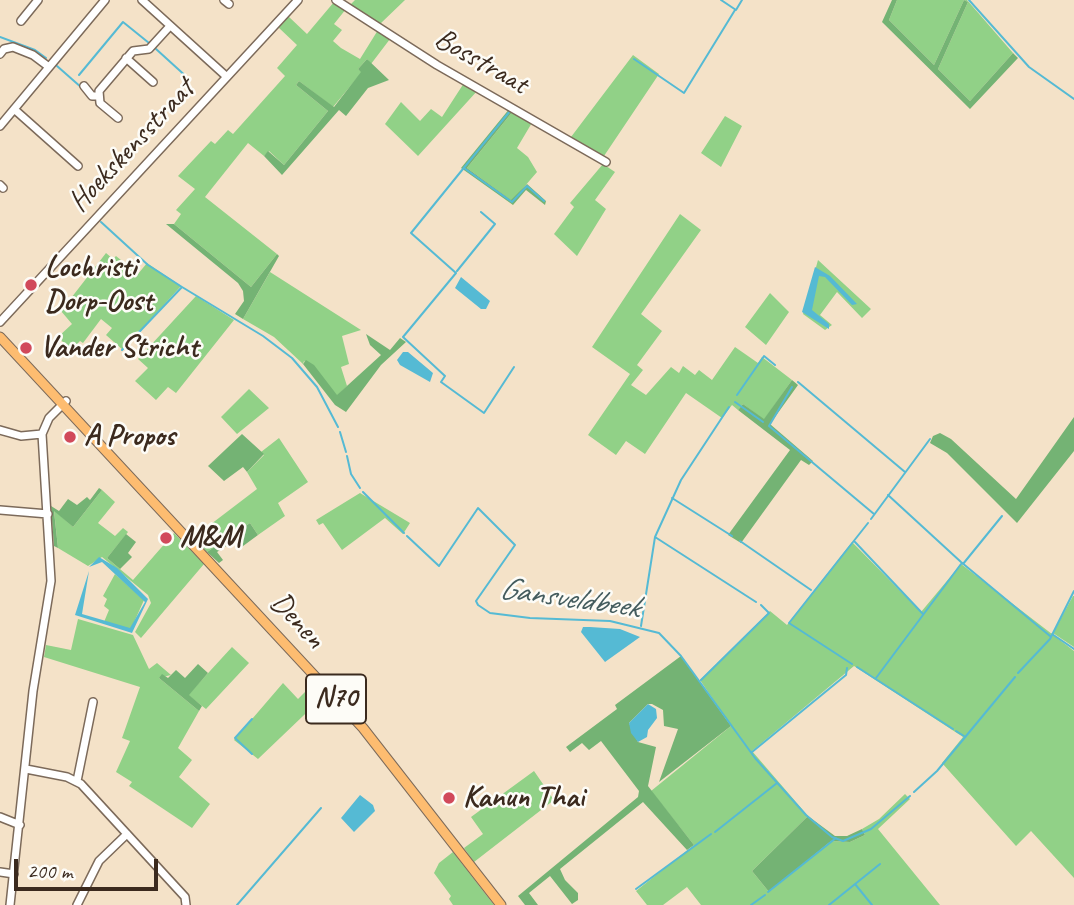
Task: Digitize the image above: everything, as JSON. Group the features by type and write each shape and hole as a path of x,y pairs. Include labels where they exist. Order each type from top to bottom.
{"main road":[{"name":"N70","path":"0,329 64,403"},
{"name":"N70","path":"0,337 64,403"},
{"name":"Denen","path":"64,403 363,728 501,905"}],"street":[{"path":"21,21 38,0"},
{"path":"0,126 105,0"},
{"path":"142,0 227,77"},
{"name":"Hoekskensstraat","path":"0,322 298,0"},
{"name":"Bosstraat","path":"336,0 437,65 606,162"},
{"path":"98,96 133,51 149,49 170,26"},
{"path":"0,54 4,49 13,47 33,55 49,67"},
{"path":"126,58 153,82"},
{"path":"84,86 92,96 98,96"},
{"path":"98,96 100,103 118,118"},
{"path":"14,109 78,166"},
{"path":"10,905 36,666 51,590 43,434 48,419 64,403"},
{"path":"0,430 20,436 43,434"},
{"path":"0,510 48,514"},
{"path":"77,781 93,702"},
{"path":"26,769 77,781 185,897 186,905"},
{"path":"0,817 20,825"},
{"path":"77,905 99,861 127,834"},
{"path":"0,872 14,874"}],"green space":[{"path":"355,0 405,0 380,24 350,5"},
{"path":"892,0 897,0 889,20 934,65 964,0 968,2 938,69 970,101 1013,53 1018,58 970,109 882,22"},
{"path":"897,0 964,0 934,65 889,20"},
{"path":"964,0 967,0 1013,53 970,101 938,69 968,2"},
{"path":"334,2 346,9 334,24 342,30 333,41 341,48 360,59 378,30 390,39 371,64 367,59 358,69 362,72 333,107 299,81 296,85 328,111 284,165 269,151 264,156 248,143 205,197 277,254 251,287 174,224 181,214 176,210 195,189 178,176 211,141 215,144 228,130 233,134 285,76 277,68 297,45 278,27 288,16 307,34"},
{"path":"633,55 659,74 604,156 571,137"},
{"path":"367,59 389,80 368,88 346,116 339,110 282,175 264,156 268,151 284,165 328,111 296,85 299,81 334,107 361,72 358,69"},
{"path":"464,83 478,90 418,156 385,124 401,102 420,121 431,109 442,117"},
{"path":"510,108 514,110 467,168 511,200 527,184 546,201 545,205 526,190 513,205 461,168"},
{"path":"514,110 533,121 517,148 528,157 537,172 512,201 467,168"},
{"path":"725,116 742,126 721,167 701,153"},
{"path":"603,164 615,172 595,200 606,209 577,256 554,234 574,207 570,203"},
{"path":"680,214 701,230 641,314 662,331 637,365 643,370 631,385 646,395 671,367 679,373 683,366 695,375 699,370 712,380 735,347 758,363 762,357 792,380 764,420 743,404 738,410 732,405 722,418 686,393 645,454 626,441 616,455 588,435 630,374 592,347"},
{"path":"166,224 174,224 251,287 277,254 279,256 243,319 235,314 244,301 243,291 238,283"},
{"path":"106,253 113,259 116,256 138,274 147,263 181,286 123,350 106,335 112,328 101,319 83,343 80,341 71,350 58,337 72,324 61,311"},
{"path":"818,260 871,309 862,318 837,292 820,315 832,325 825,330 803,314"},
{"path":"270,272 361,330 342,336 349,364 341,367 347,386 337,396 304,361 303,364 274,337 243,319"},
{"path":"770,293 789,312 766,345 745,327"},
{"path":"196,296 234,320 176,393 168,387 156,400 135,381 148,368 138,359"},
{"path":"366,334 390,350 400,338 406,342 381,365 346,412 335,405 303,364 306,360 314,365 337,395 381,355 370,345"},
{"path":"792,380 798,385 770,424 813,461 809,465 801,460 741,543 728,535 790,450 738,410 743,404 764,419"},
{"path":"249,389 269,408 237,434 221,417"},
{"path":"1074,417 1074,451 1017,523 947,453 930,443 933,436 940,433 951,439 1016,499"},
{"path":"242,434 264,454 247,472 243,467 224,481 208,466"},
{"path":"279,438 308,482 278,503 285,516 258,535 250,523 207,552 194,537 257,489 247,472 264,455 261,452"},
{"path":"99,488 102,490 73,527 54,511 58,548 54,546 51,506 59,511 68,499 77,505 87,497 90,500"},
{"path":"102,490 115,502 98,523 115,536 123,528 128,532 107,558 133,580 174,533 204,564 141,638 135,632 151,603 148,595 102,557 88,566 58,548 54,510 73,527"},
{"path":"360,493 410,523 403,534 385,518 342,550 323,523 319,525 316,520"},
{"path":"250,523 258,535 239,549 234,541 217,552 223,560 219,563 207,552"},
{"path":"126,534 136,542 128,553 132,557 120,569 107,558"},
{"path":"852,542 921,612 961,564 1074,651 1074,878 1031,831 1016,846 942,763 963,737 854,666 752,751 808,816 752,871 769,892 831,841 850,842 865,835 862,829 879,819 905,794 910,799 878,829 940,905 701,905 687,887 663,905 647,905 636,891 694,845 651,791 731,726 700,680 770,611 787,625"},
{"path":"115,574 144,600 131,629 104,622 109,610 104,606 107,599 103,596"},
{"path":"1074,596 1074,647 1053,633"},
{"path":"78,619 133,635 149,669 157,663 171,675 159,678 199,711 178,748 192,760 179,777 210,804 192,828 129,786 132,782 116,772 130,741 122,738 140,687 44,657 46,645 71,650"},
{"path":"232,647 249,663 206,709 188,695"},
{"path":"681,656 731,726 659,782 678,729 664,726 663,710 652,704 648,704 629,723 638,742 656,747 648,786 694,845 687,850 643,802 560,869 565,880 578,893 578,900 572,904 550,876 529,893 538,905 525,905 518,896 638,797 639,791 601,741 589,750 582,743 570,752 566,747 617,709 615,705"},
{"path":"198,664 208,673 189,695 202,706 199,711 159,678 162,674 168,678 176,670 185,678"},
{"path":"283,683 298,699 314,683 325,695 258,759 234,740"},
{"path":"534,771 554,800 474,862 464,848 483,834 471,817"},
{"path":"808,816 835,836 847,836 862,829 865,835 850,842 831,841 769,892 752,871"},
{"path":"453,852 494,905 453,905 449,899 451,896 434,873 439,863"}],"water":[{"path":"815,267 830,276 857,304 852,305 825,277 819,276 812,310 829,324 829,329 802,312"},
{"path":"461,277 490,301 486,309 481,309 455,288"},
{"path":"403,352 408,352 433,373 430,382 400,365 397,360"},
{"path":"99,557 117,568 148,599 132,633 75,615 89,571 82,614 130,628 145,602 102,562 89,567"},
{"path":"583,627 620,629 640,637 605,662 581,632"},
{"path":"648,704 656,709 657,718 648,730 647,737 638,742 631,733 629,723"},
{"path":"360,795 373,805 375,811 354,832 341,818"}],"waterway":[{"path":"721,0 736,10 742,0"},
{"path":"969,0 1029,67 1074,99"},
{"path":"634,59 684,93 735,10"},
{"path":"79,75 123,22 149,43"},
{"path":"0,37 35,50 46,58"},
{"path":"156,49 189,79"},
{"path":"57,66 82,88"},
{"path":"510,111 411,233 456,273 403,337 445,376 441,382 484,413 514,367"},
{"path":"464,168 512,202 527,186 544,201"},
{"path":"457,271 495,224 481,212"},
{"path":"101,222 148,265 182,287"},
{"name":"Gansveldbeek","path":"122,350 182,287 263,336 292,358 317,387 338,427"},
{"path":"737,395 764,356 775,365"},
{"path":"798,382 905,472"},
{"path":"792,387 769,426 874,514"},
{"path":"735,402 763,422"},
{"path":"641,626 655,537 681,480 729,407"},
{"name":"Gansveldbeek","path":"340,432 346,452"},
{"path":"871,519 930,439"},
{"name":"Gansveldbeek","path":"347,456 351,474 360,488"},
{"name":"Gansveldbeek","path":"363,492 404,533"},
{"path":"888,495 961,562 1050,636"},
{"path":"672,498 732,536"},
{"name":"Gansveldbeek","path":"407,536 439,566 478,508 515,545 476,601 478,605 490,613 530,618 610,621 659,633 681,656 755,758 806,815 832,837 843,841 871,829 910,796"},
{"path":"963,564 1002,516"},
{"path":"852,664 789,623 868,523"},
{"path":"655,537 756,602"},
{"path":"740,541 811,590"},
{"path":"855,542 923,614"},
{"path":"876,678 961,564"},
{"name":"Gansveldbeek","path":"1018,673 1050,639 1074,591"},
{"path":"701,680 769,613 761,605"},
{"name":"Gansveldbeek","path":"1052,634 1074,649"},
{"path":"857,667 953,729"},
{"path":"752,752 846,675 847,668"},
{"name":"Gansveldbeek","path":"914,792 937,771 1015,677"},
{"path":"252,719 235,738 252,754"},
{"path":"956,731 964,736"},
{"path":"715,832 777,783"},
{"path":"237,905 321,808"},
{"path":"636,889 711,834"},
{"path":"768,892 836,838"},
{"path":"829,905 880,864"},
{"path":"855,884 872,905"},
{"path":"751,905 765,895"}],"place":[{"name":"Lochristi Dorp-Oost","path":"31,285"},
{"name":"Vander Stricht","path":"26,348"},
{"name":"A Propos","path":"70,437"},
{"name":"M&M","path":"166,538"},
{"name":"Kanun Thai","path":"449,798"}]}
